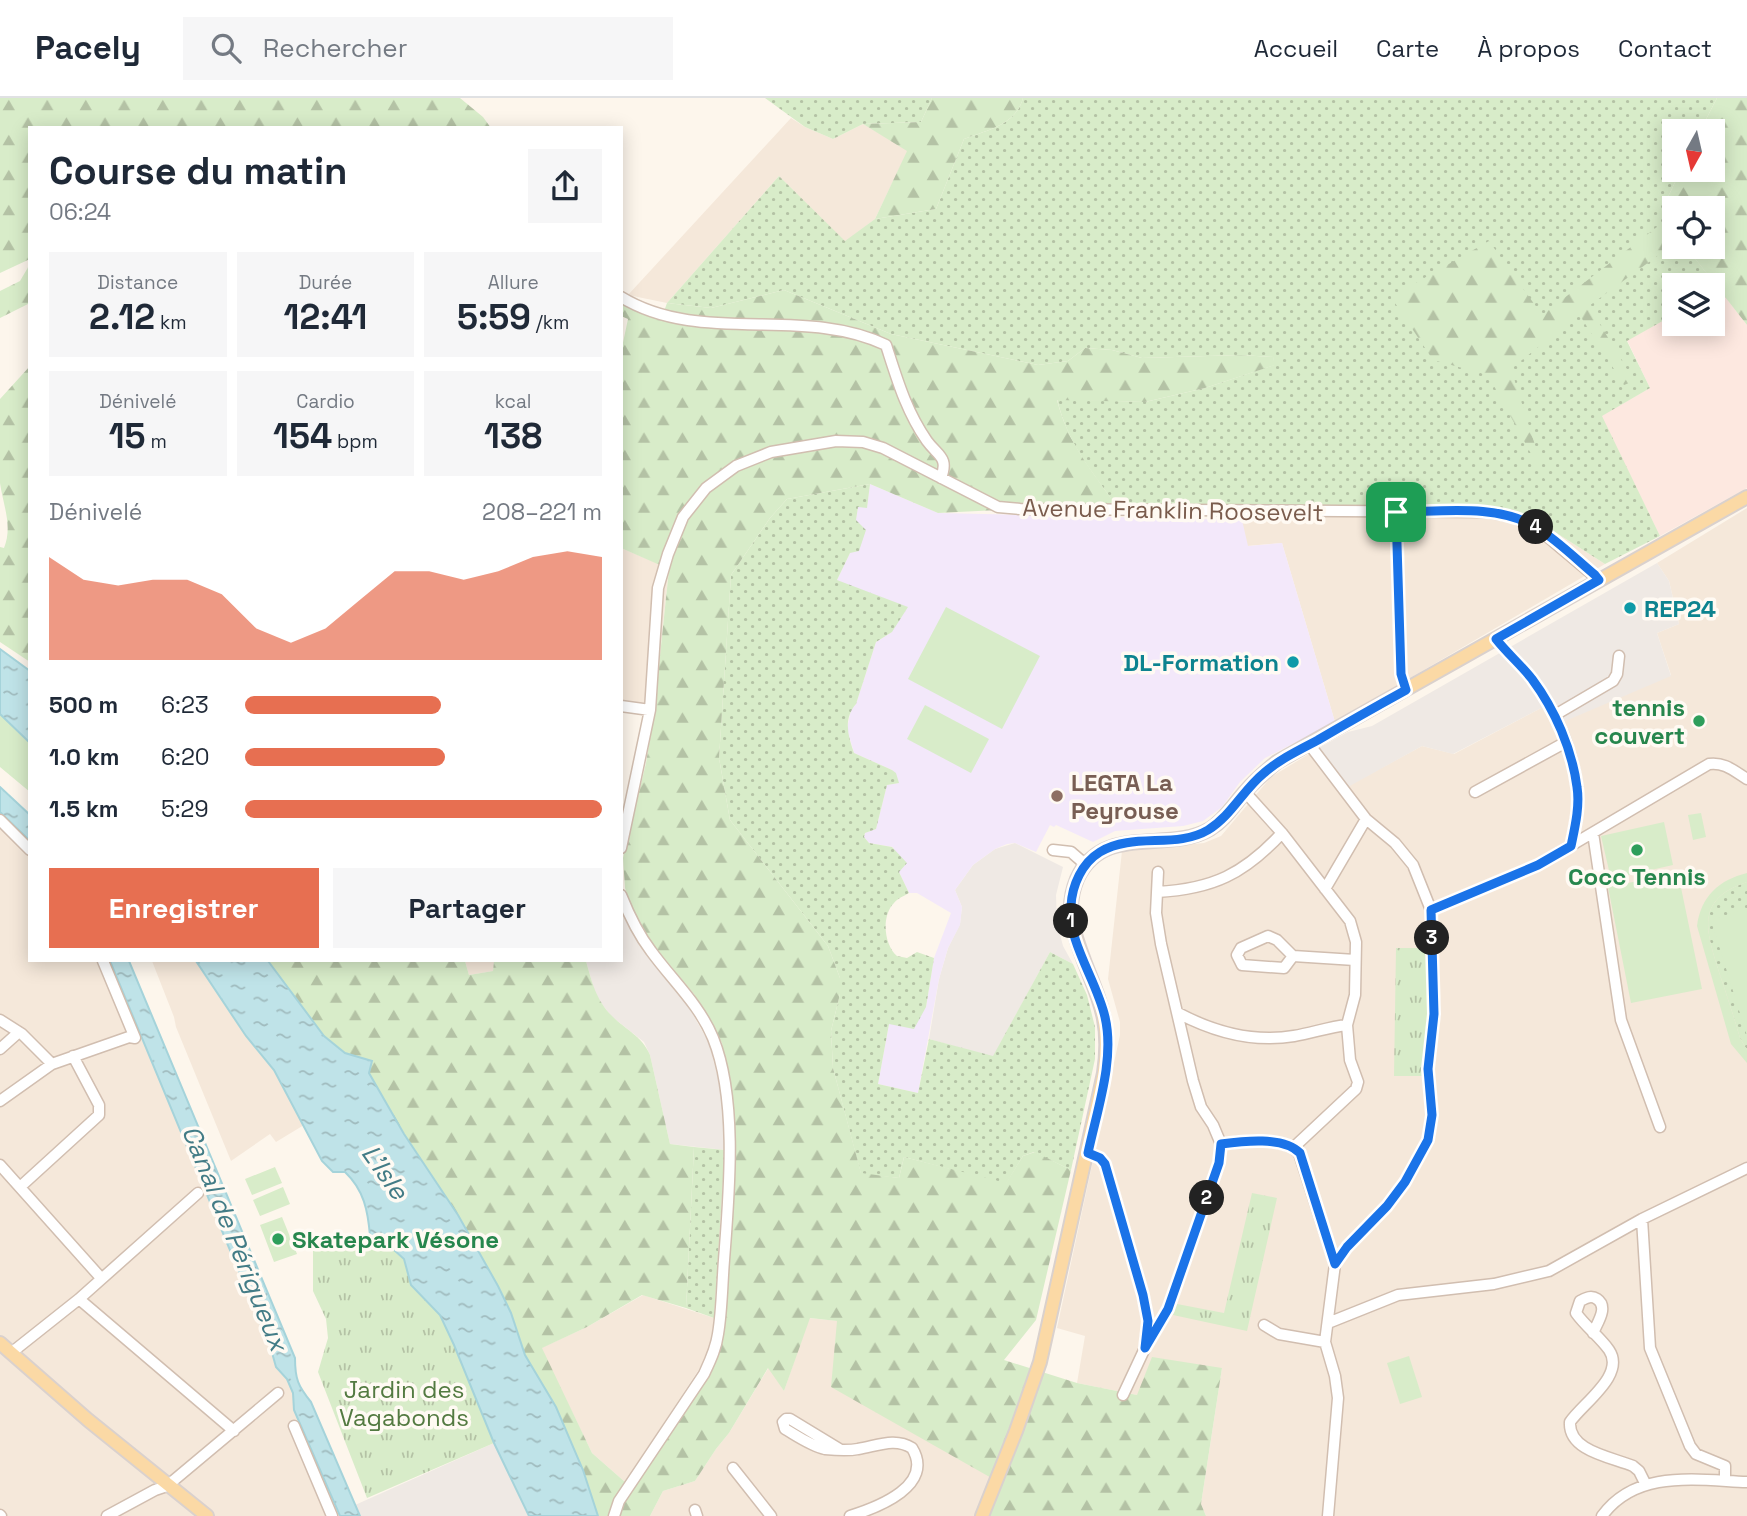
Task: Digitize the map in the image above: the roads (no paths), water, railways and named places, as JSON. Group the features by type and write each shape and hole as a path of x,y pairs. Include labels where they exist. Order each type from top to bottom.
{"main road":[{"path":"982,1516 1037,1372 1104,1073 1106,1019 1072,924 1070,909 1074,887 1086,865 1101,852 1120,844 1199,834 1222,820 1245,792 1277,762 1747,497"},
{"path":"0,1343 167,1486 207,1516"}],"street":[{"path":"623,298 662,316 708,322 823,326 871,337 886,345 906,406 928,442 944,460 945,468 941,478"},
{"name":"Avenue Franklin Roosevelt","path":"623,838 650,710 658,588 668,554 683,517 706,488 736,466 771,452 836,441 863,442 883,448 998,507 1020,509 1486,512 1511,516 1536,527 1599,580"},
{"path":"1396,512 1401,674 1406,690"},
{"path":"1496,639 1532,679 1555,715 1566,743 1577,787 1578,806 1571,846"},
{"path":"1555,715 1613,681 1617,674 1619,656"},
{"path":"623,706 650,710"},
{"path":"1475,792 1566,743"},
{"path":"1309,744 1366,818 1395,843 1413,865 1431,910 1434,1014 1428,1069 1432,1115 1428,1140 1405,1182 1335,1264 1325,1342 1338,1398 1327,1516"},
{"path":"1431,910 1538,865 1709,764 1726,765 1747,779"},
{"path":"1245,792 1282,833 1350,921 1356,942 1355,995 1347,1025 1350,1060 1358,1082 1356,1089 1294,1147"},
{"path":"1325,889 1366,818"},
{"path":"0,820 28,848"},
{"path":"1157,892 1188,891 1235,874 1282,833"},
{"path":"1592,833 1621,1020 1660,1127"},
{"path":"1053,850 1071,852 1086,865"},
{"path":"1123,1395 1145,1348 1168,1309 1219,1163 1221,1144 1201,1107 1157,924 1158,872"},
{"path":"614,1516 618,1501 704,1374 713,1355 718,1335 730,1130 723,1077 713,1038 690,998 651,951 629,916 623,900"},
{"path":"1293,956 1284,968 1242,965 1237,956 1241,947 1268,936 1278,940 1293,956 1355,960"},
{"path":"0,1101 52,1064 130,1037 135,1038 103,962"},
{"path":"1178,1013 1219,1031 1247,1037 1289,1037 1347,1025"},
{"path":"0,1020 19,1032 52,1064"},
{"path":"0,1049 19,1032"},
{"path":"20,1187 99,1115 99,1105 73,1056"},
{"path":"1221,1144 1275,1142 1294,1147 1300,1153 1335,1264"},
{"path":"1088,1153 1100,1158 1109,1178 1143,1295 1148,1321 1145,1348"},
{"path":"0,1165 100,1278"},
{"path":"1328,1323 1398,1295 1494,1284 1549,1271 1642,1219 1747,1168"},
{"path":"11,1353 79,1299 198,1193"},
{"path":"1642,1219 1652,1355 1690,1446 1696,1454 1725,1466 1725,1481"},
{"path":"79,1299 234,1431"},
{"path":"1264,1325 1279,1334 1325,1342"},
{"path":"1592,1333 1611,1352 1613,1368 1606,1382 1570,1422 1572,1436 1585,1448 1633,1466 1639,1471 1644,1483"},
{"path":"107,1516 167,1486 278,1393"},
{"path":"841,1450 790,1419 783,1422 785,1429 819,1447 841,1450 859,1449 899,1442 912,1448 919,1465 916,1478 896,1495 850,1516"},
{"path":"294,1426 332,1516"},
{"path":"733,1468 771,1516"},
{"path":"1602,1516 1628,1492 1644,1483 1664,1479 1747,1482"}],"water":[{"path":"0,649 28,670 28,741 0,714"},
{"path":"0,787 28,813 28,839 0,812"},
{"name":"Canal de Périgueux","path":"110,962 129,962 295,1358 298,1382 311,1402 360,1516 340,1516 294,1410 293,1393 287,1379 276,1367 271,1349"},
{"name":"L'Isle","path":"197,962 269,962 324,1036 345,1053 372,1061 369,1073 404,1134 458,1215 498,1286 511,1313 525,1355 556,1407 583,1470 598,1516 529,1516 494,1443 440,1315 411,1285 404,1259 382,1239 370,1236 366,1210 357,1186 345,1172 333,1172 322,1161 274,1070 246,1036"}],"place":[{"name":"REP24","path":"1630,608"},
{"name":"DL-Formation","path":"1293,662"},
{"name":"tennis couvert","path":"1699,721"},
{"name":"LEGTA La Peyrouse","path":"1057,796"},
{"name":"Cocc Tennis","path":"1637,850"},
{"name":"Skatepark Vésone","path":"278,1239"}],"park label":[{"name":"Jardin des Vagabonds","path":"404,1403"}]}
